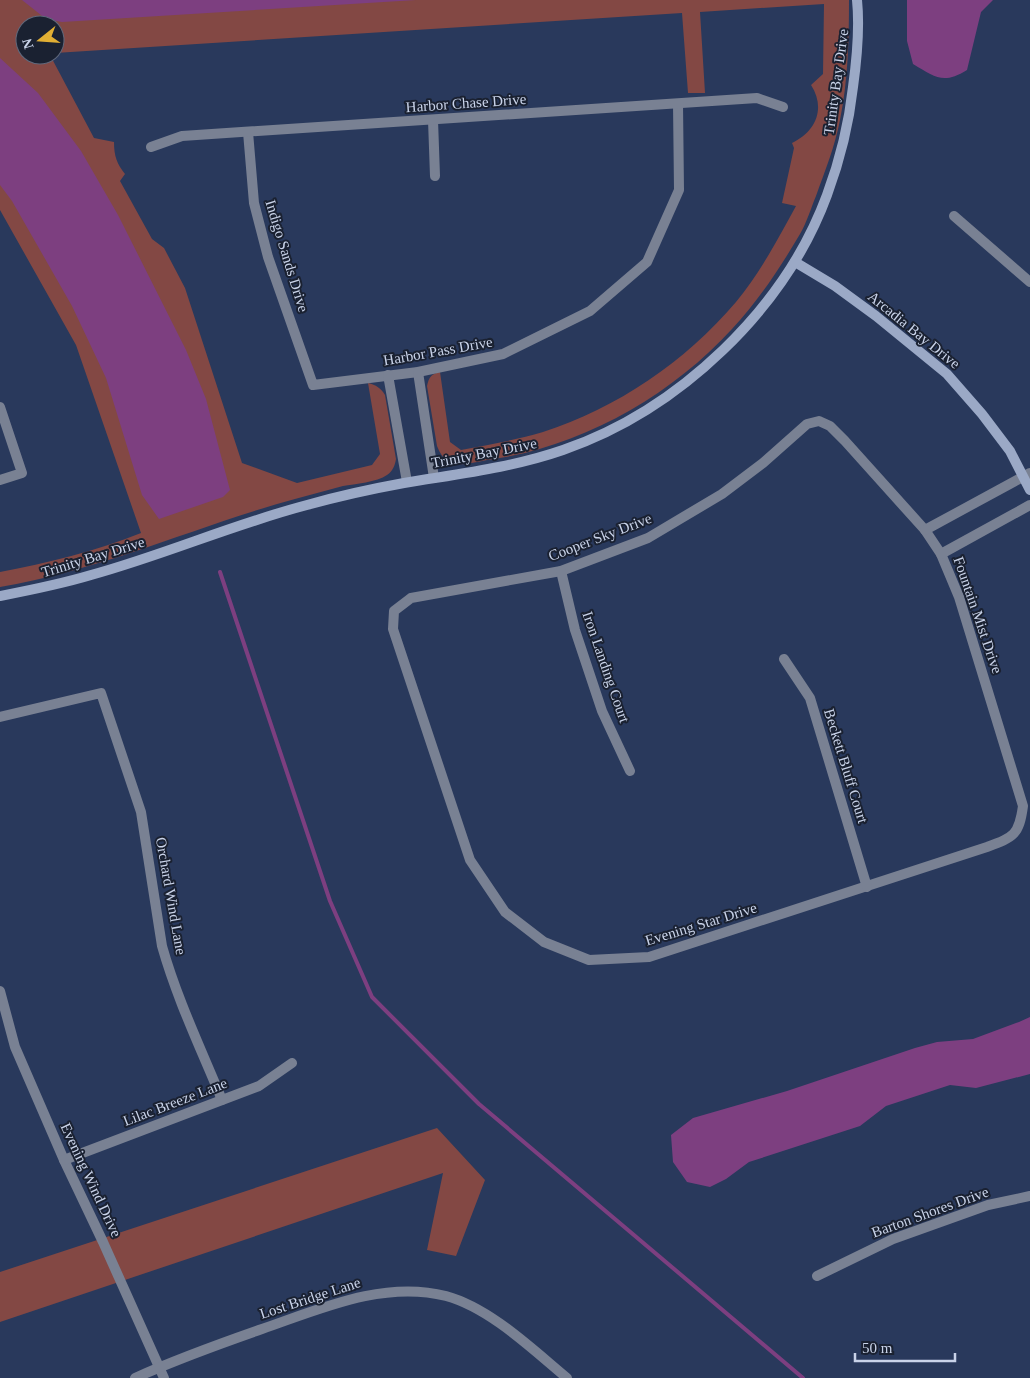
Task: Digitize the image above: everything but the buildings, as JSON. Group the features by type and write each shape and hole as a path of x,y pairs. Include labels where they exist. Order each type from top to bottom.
{"street":[{"name":"Trinity Bay Drive","path":"0,596 42,588 94,574 285,511 338,497 407,482 527,462 602,434 659,403 702,371 739,334 763,306 795,262 828,194 843,143 851,104 857,57 859,18 857,0"},
{"name":"Harbor Chase Drive","path":"151,147 182,136 757,98 783,107"},
{"name":"Harbor Pass Drive","path":"312,385 418,372 503,354 590,311 647,262 679,190 678,104"},
{"path":"434,120 435,176"},
{"name":"Indigo Sands Drive","path":"248,132 254,203 268,257 312,385"},
{"path":"954,216 1030,282"},
{"name":"Arcadia Bay Drive","path":"795,262 835,286 876,316 947,374 982,414 1010,451 1026,474 1030,490"},
{"path":"418,372 434,478"},
{"path":"388,376 407,482"},
{"path":"0,407 22,474 0,480"},
{"name":"Fountain Mist Drive","path":"819,421 830,426 845,440 925,530 941,554 959,598 1023,806 1017,832"},
{"name":"Cooper Sky Drive","path":"394,611 411,598 561,571 648,538 722,494 763,463 807,424 819,421"},
{"path":"925,530 1026,474"},
{"path":"941,554 1030,505"},
{"name":"Iron Landing Court","path":"561,571 575,630 602,711 630,771"},
{"name":"Evening Star Drive","path":"394,611 393,629 470,860 505,912 544,942 589,960 649,957 1006,841 1017,832"},
{"name":"Beckett Bluff Court","path":"784,659 810,698 867,887"},
{"name":"Orchard Wind Lane","path":"0,717 101,693 141,812 162,946 175,988 222,1100"},
{"name":"Evening Wind Drive","path":"0,991 15,1047 64,1160 164,1378"},
{"name":"Lilac Breeze Lane","path":"64,1160 259,1086 292,1063"},
{"name":"Barton Shores Drive","path":"817,1276 893,1239 988,1206 1030,1196"},
{"name":"Lost Bridge Lane","path":"135,1378 199,1351 337,1303 368,1295 398,1292 447,1296 473,1308 515,1335 567,1378"}],"shaded area":[{"path":"0,0 849,0 848,45 843,105 830,158 807,220 785,259 742,318 707,354 680,376 621,416 555,444 521,454 464,464 451,463 446,460 437,446 427,386 432,375 440,372 450,442 461,450 543,432 597,410 648,380 695,344 716,324 745,291 761,268 796,206 782,203 794,148 792,143 807,133 813,126 818,111 818,102 811,85 823,74 824,4 700,12 705,93 688,93 682,13 65,52 65,15 15,15 15,65 55,65 94,138 114,142 116,160 125,174 120,181 152,239 164,248 185,288 242,463 297,483 372,465 380,454 368,383 378,387 385,395 396,459 391,472 378,479 343,486 258,510 75,570 0,587 0,572 71,556 141,533 76,345 0,210"},
{"path":"22,0 416,0 65,22 65,15 41,15"},
{"path":"907,0 993,0 981,12 967,70 952,77 939,78 913,64 907,41"},
{"path":"0,58 38,93 81,151 118,215 186,350 206,399 230,490 223,497 159,519 142,495 106,378 72,306 12,201 0,185"},
{"path":"1030,1017 1030,1074 976,1088 950,1085 886,1106 860,1126 749,1162 726,1179 710,1187 687,1182 673,1162 671,1135 693,1118 787,1091 915,1048 937,1042 973,1039"},
{"path":"437,1128 485,1180 456,1256 427,1250 443,1173 0,1322 0,1272"}],"waterway":[{"path":"220,572 330,901 372,997 479,1104 803,1378"}]}
